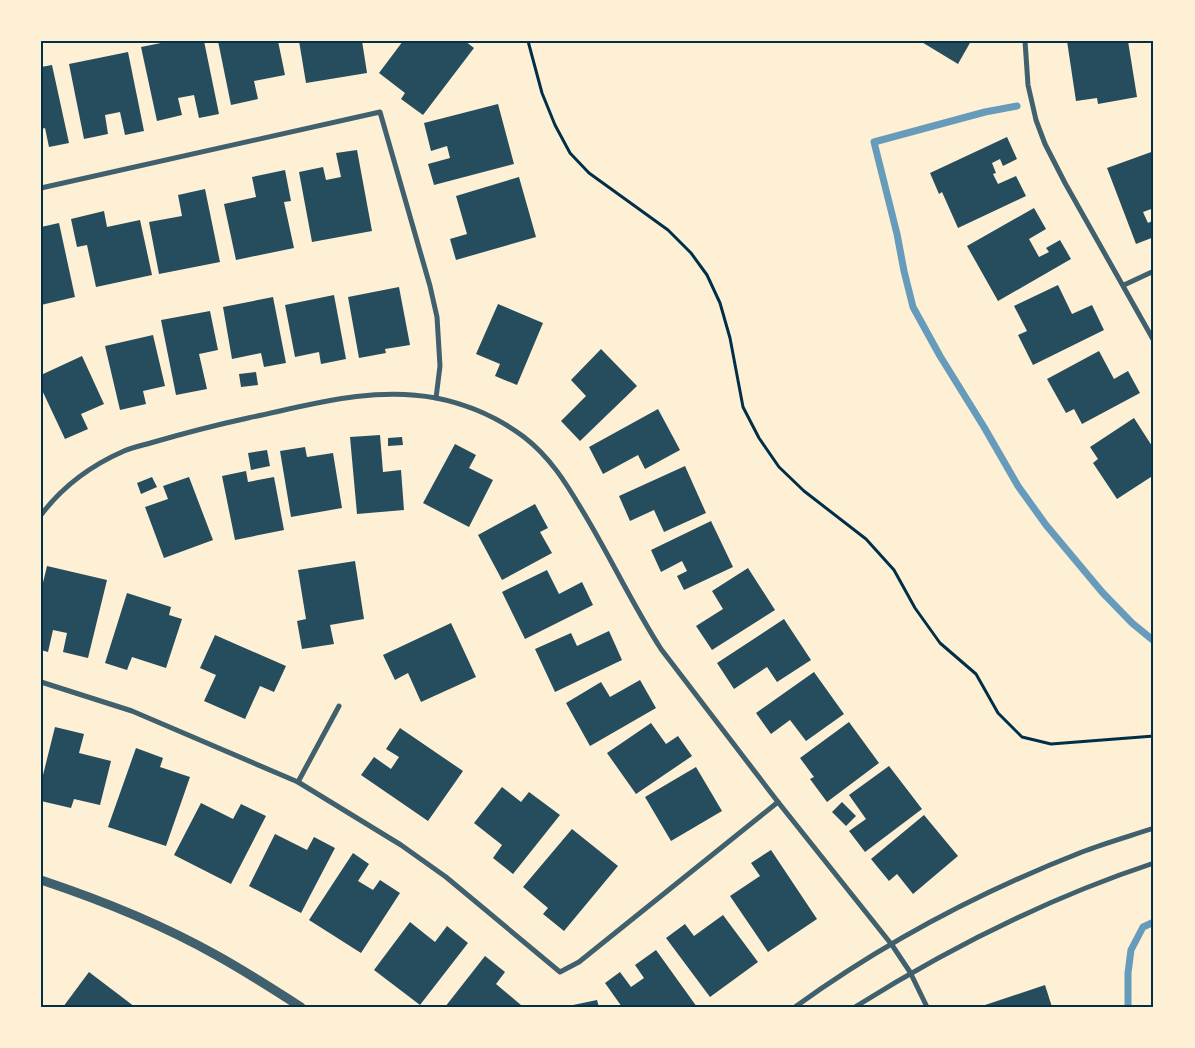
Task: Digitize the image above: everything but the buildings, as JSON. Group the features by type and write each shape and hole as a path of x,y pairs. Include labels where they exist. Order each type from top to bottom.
{"street":[{"path":"1025,41 1028,85 1036,120 1045,144 1154,341"},
{"path":"41,188 380,112 430,286 437,317 440,366 436,398"},
{"path":"1124,286 1154,271"},
{"path":"41,515 51,502 84,473 124,451 211,426 348,397 379,394 436,398 466,406 494,419 524,438 554,465 605,547 646,626 661,649 778,802 892,945 910,972 927,1007"},
{"path":"41,682 132,711 298,782 400,845 446,877 560,972 579,962 778,802"},
{"path":"298,782 339,706"},
{"path":"795,1007 892,945 962,906 1082,852 1154,828"},
{"path":"855,1007 910,972 973,939 1078,891 1154,864"},
{"path":"41,880 78,892 216,954 301,1007"}],"path":[{"path":"528,41 542,93 555,126 570,153 589,173 668,230 691,254 707,275 720,303 730,338 735,374 743,407 759,438 779,467 804,491 866,540 894,570 915,608 940,643 976,674 998,713 1022,737 1050,744 1154,736"}],"waterway":[{"path":"1017,106 985,112 874,142 913,307 940,356 1018,486 1046,525 1102,592 1132,623 1154,641"},
{"path":"1128,1007 1128,973 1131,950 1143,927 1154,922"}]}
